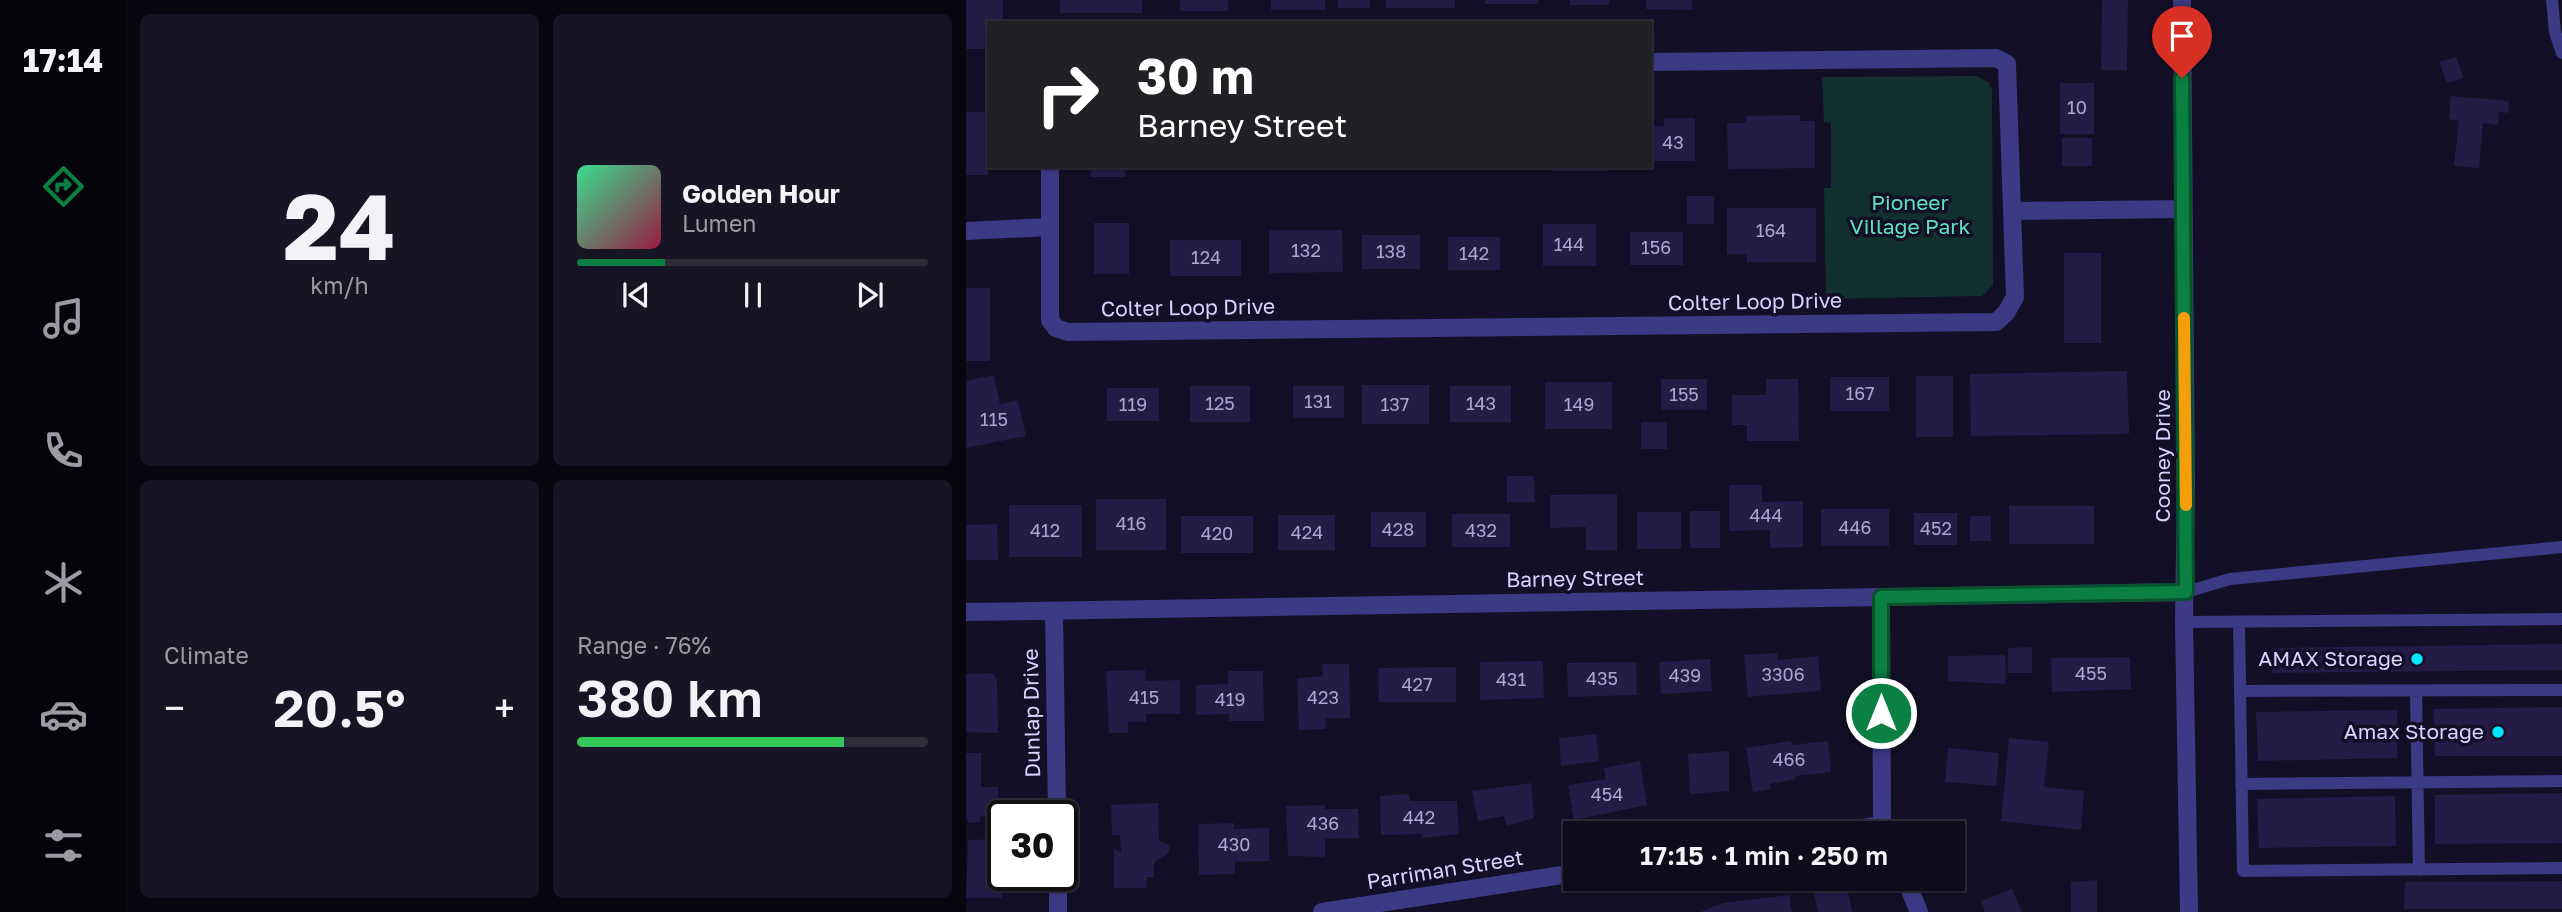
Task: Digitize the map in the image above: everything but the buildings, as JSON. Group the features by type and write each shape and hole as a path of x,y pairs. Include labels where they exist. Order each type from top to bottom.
{"street":[{"name":"Cooney Drive","path":"2182,0 2184,622 2189,912"},
{"name":"Colter Loop Drive","path":"1050,168 1050,320 1056,328 1068,332 1996,322 2006,313 2015,297 2007,64 1996,58 1652,62"},
{"path":"2012,211 2183,209"},
{"path":"966,231 1050,228"},
{"name":"Barney Street","path":"966,612 2186,592"},
{"path":"1881,597 1884,821"},
{"name":"Dunlap Drive","path":"1054,611 1057,800"},
{"name":"Parriman Street","path":"1322,912 1563,875"},
{"path":"1058,891 1058,912"},
{"path":"1910,891 1919,912"}],"lane":[{"path":"2552,0 2555,32 2562,53"},
{"path":"2186,592 2230,579 2562,547"},
{"path":"2184,622 2562,620"},
{"path":"2239,622 2243,871 2562,869"},
{"path":"2240,691 2562,690"},
{"path":"2416,691 2419,870"},
{"path":"2241,784 2562,781"}],"green space":[{"name":"Pioneer Village Park","path":"1976,76 1988,82 1992,90 1993,285 1982,296 1826,299 1824,188 1831,188 1831,123 1824,122 1822,77"}],"slow traffic":[{"path":"2184,318 2186,505"}],"place":[{"name":"AMAX Storage","path":"2417,659"},
{"name":"Amax Storage","path":"2498,732"}],"route":[{"path":"1881,713 1881,597 2186,592 2182,78"}]}
